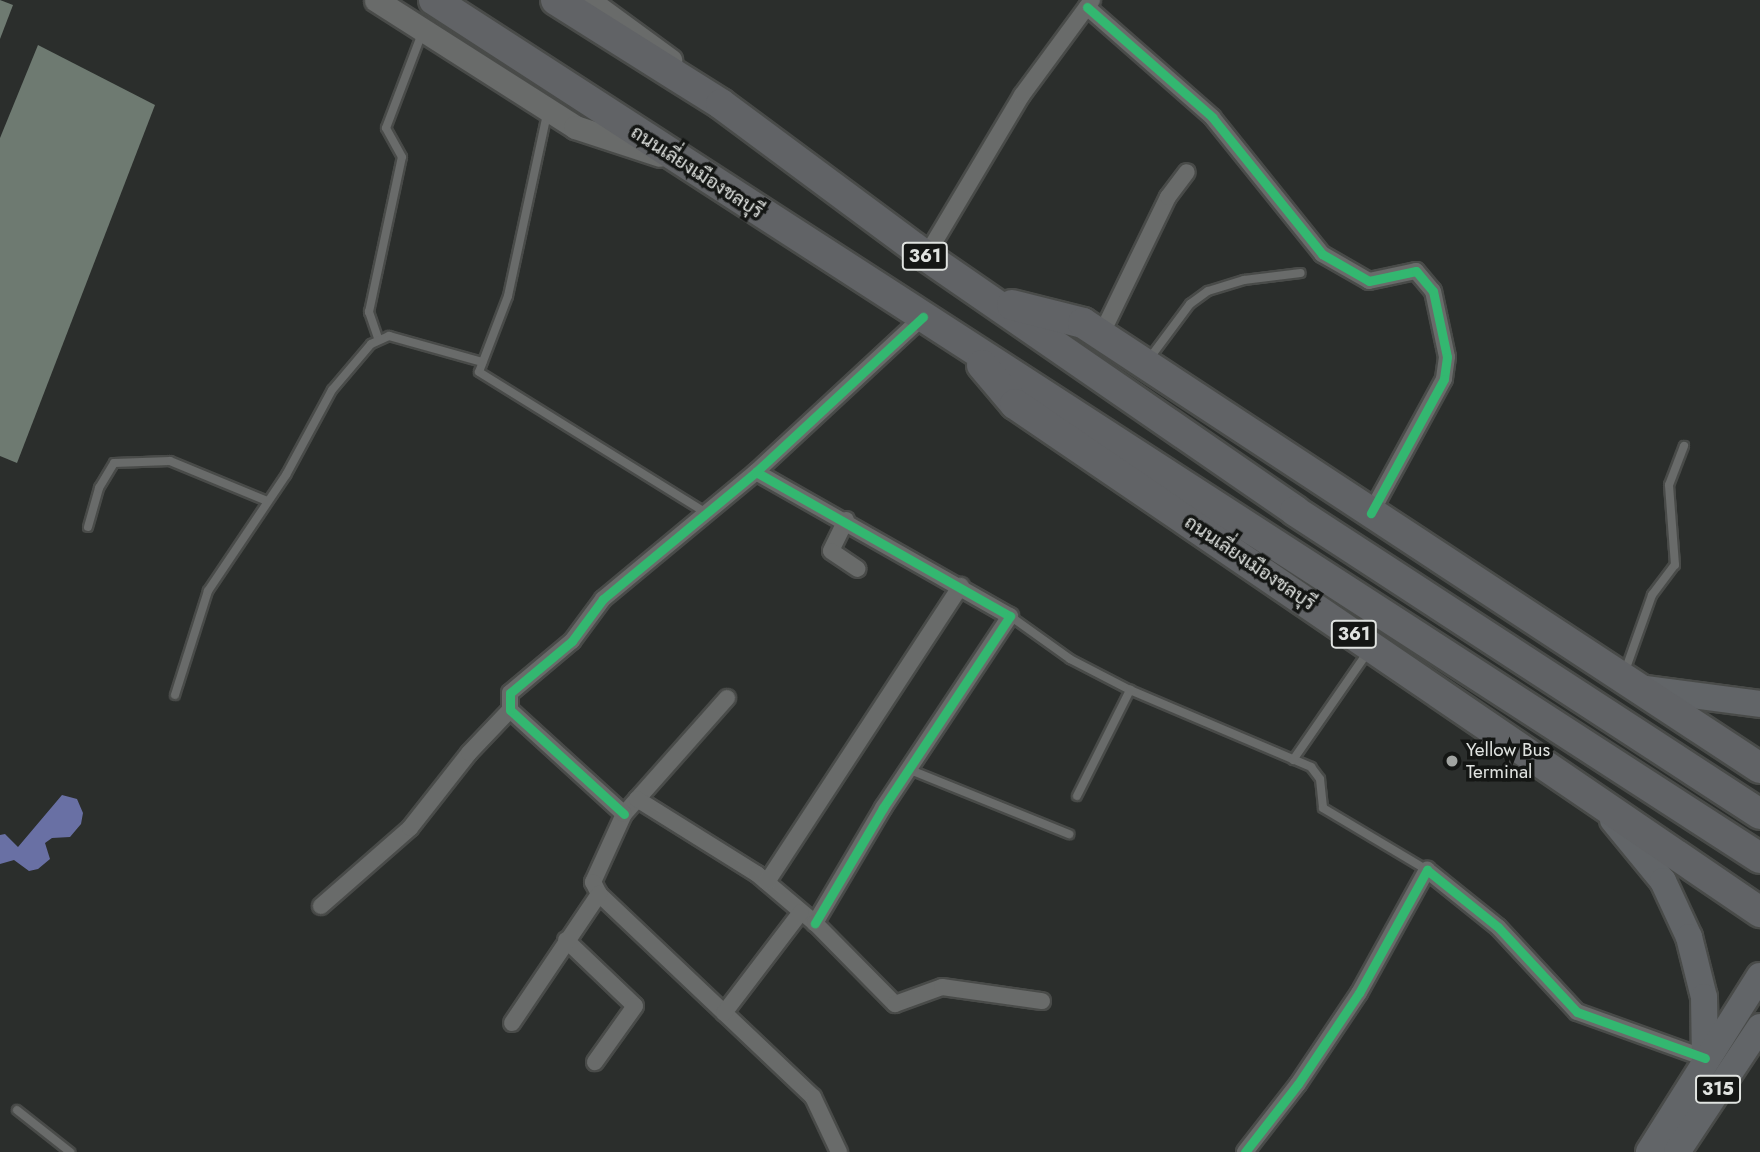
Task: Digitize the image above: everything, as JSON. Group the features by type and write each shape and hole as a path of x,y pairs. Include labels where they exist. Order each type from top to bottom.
{"highway":[{"name":"ถนนเลี่ยงเมืองชลบุรี","path":"434,0 680,162 1272,540 1760,858"},
{"name":"361","path":"555,0 721,104 926,256 995,301 1295,511 1760,814"},
{"name":"361","path":"995,301 1083,323 1760,768"},
{"name":"ถนนเลี่ยงเมืองชลบุรี","path":"961,341 1015,404 1760,912"},
{"path":"1724,889 1760,878"}],"main road":[{"name":"361","path":"376,0 575,127 680,162"},
{"name":"361","path":"588,0 639,33 721,104"},
{"path":"1631,682 1760,704"},
{"path":"1581,791 1627,832 1663,881 1689,937 1704,997 1706,1058"},
{"name":"315","path":"1649,1152 1760,976"},
{"name":"315","path":"1677,1152 1760,1027"},
{"path":"1730,1071 1760,1060"}],"street":[{"path":"926,256 1023,95 1090,3 1212,117 1322,254 1369,281 1416,271 1433,290 1447,357 1444,379 1371,513"},
{"path":"1101,335 1168,197 1187,172"},
{"path":"321,906 410,828 469,753 510,710 510,693 572,641 603,599 756,472 923,317"},
{"path":"756,472 846,520 1010,616 908,769 815,923"},
{"path":"846,520 831,551 858,569"},
{"path":"767,882 961,586"},
{"path":"727,698 624,814 593,882 599,894 813,1097 839,1152"},
{"path":"510,710 624,814"},
{"path":"637,799 767,882 815,923 895,1004 942,987 1042,1001"},
{"path":"1245,1152 1298,1084 1359,993 1426,870 1498,927 1548,987 1577,1012 1706,1058"},
{"path":"512,1023 599,894"},
{"path":"724,1013 801,912"},
{"path":"566,940 635,1006 595,1062"}],"lane":[{"path":"378,338 369,312 402,157 386,128 423,30"},
{"path":"548,111 508,296 479,372 706,513"},
{"path":"1145,364 1190,303 1208,291 1244,279 1301,273"},
{"path":"378,338 409,341 482,362"},
{"path":"175,695 208,591 286,475 332,390 378,338"},
{"path":"1631,682 1652,595 1675,565 1669,485 1684,446"},
{"path":"88,527 99,488 114,463 170,461 267,501"},
{"path":"1010,616 1070,659 1130,690 1311,767 1320,779 1324,808 1426,870"},
{"path":"1293,760 1371,646"},
{"path":"1077,796 1130,690"},
{"path":"908,769 1069,834"},
{"path":"17,1110 70,1152"}],"water":[{"path":"62,795 77,799 83,813 81,824 70,837 52,838 45,843 50,859 38,869 29,871 14,860 0,864 0,835 5,834 18,847"}],"building":[{"path":"0,0 13,5 0,39"},
{"path":"38,45 155,105 17,463 0,456 0,138"}],"cycle path":[{"path":"1087,7 1212,117 1322,254 1369,281 1416,271 1433,291 1447,357 1444,379 1371,513"},
{"path":"624,814 510,710 510,693 572,641 603,599 756,472 923,317"},
{"path":"756,472 1010,616 883,808 815,923"},
{"path":"1245,1152 1298,1084 1359,993 1427,870 1498,927 1577,1012 1705,1058"}],"place":[{"name":"Yellow Bus Terminal","path":"1452,761"}]}
